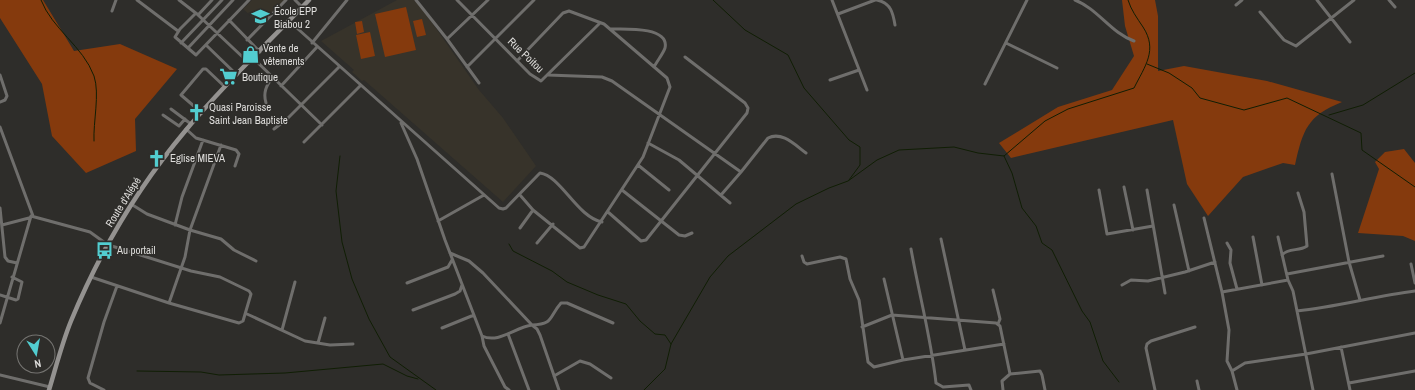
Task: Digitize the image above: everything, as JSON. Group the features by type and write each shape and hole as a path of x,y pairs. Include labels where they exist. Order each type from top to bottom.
{"main road":[{"name":"Route d'Alépé","path":"50,388 71,322 112,235 131,204 186,129 309,0"}],"street":[{"path":"112,11 116,0"},
{"path":"137,0 178,31"},
{"path":"179,0 203,19 249,63"},
{"path":"212,0 178,31 175,38 196,55 249,0"},
{"path":"181,43 222,0"},
{"path":"188,48 233,0"},
{"path":"247,40 286,0"},
{"path":"295,0 302,7"},
{"path":"312,43 346,0"},
{"path":"416,0 479,83"},
{"name":"Rue Poitou","path":"457,0 538,81 544,80 600,23"},
{"path":"447,39 473,16 488,0"},
{"path":"467,67 534,0"},
{"path":"832,0 867,90"},
{"path":"838,14 876,0 888,6 892,10 895,25"},
{"path":"985,84 1027,0"},
{"path":"1075,0 1088,7 1120,34 1134,41"},
{"path":"1236,5 1242,0"},
{"path":"1317,0 1350,42"},
{"path":"1260,12 1284,40 1294,46 1300,45 1354,0"},
{"path":"1389,0 1395,7"},
{"path":"517,61 563,13 569,11 600,23 610,29 667,78 670,87 638,165 587,243 580,248 553,224 533,210 520,195"},
{"path":"229,20 260,52"},
{"path":"289,21 338,67 484,195 503,209 520,195 540,173 554,180 581,210 597,221 602,222"},
{"path":"610,29 638,28 661,36 665,41 665,48 654,67"},
{"path":"1006,43 1057,68"},
{"path":"206,45 237,75"},
{"path":"281,86 317,47"},
{"path":"608,212 644,241 747,113 748,108 744,103 685,57"},
{"path":"253,58 272,78 322,124"},
{"path":"274,129 301,105 338,67"},
{"path":"202,112 181,95 203,69 206,69 225,87"},
{"path":"830,80 859,70"},
{"path":"0,75 7,96 0,102"},
{"path":"548,75 602,77 612,81 741,172"},
{"path":"266,103 264,95 265,89 272,78"},
{"path":"304,142 360,86"},
{"path":"171,109 191,124"},
{"path":"163,115 179,126 185,119"},
{"path":"401,121 417,159 452,260 482,336 488,356 505,387 509,390"},
{"path":"0,127 33,216"},
{"path":"186,129 195,137 236,150 239,154 235,166"},
{"path":"721,194 768,138 773,136 782,136 806,153"},
{"path":"175,225 182,197 203,140"},
{"path":"648,143 679,160 730,203"},
{"path":"168,303 182,267 187,250 190,230 221,145"},
{"path":"638,165 669,190"},
{"path":"1332,174 1349,262 1360,300"},
{"path":"1124,187 1134,230"},
{"path":"622,190 679,234 685,236 692,233"},
{"path":"1099,190 1107,234 1154,226"},
{"path":"1147,190 1165,293"},
{"path":"1282,255 1287,250 1307,246 1304,212 1298,193"},
{"path":"438,221 484,195"},
{"path":"131,204 142,212 175,225 221,239 234,250 256,261"},
{"path":"1174,205 1189,271"},
{"path":"0,208 5,257 8,261 17,263"},
{"path":"520,228 533,210"},
{"path":"2,225 33,216 90,232 108,244 220,277 251,294 243,321 235,322 168,303 91,277"},
{"path":"0,323 29,218"},
{"path":"1204,218 1222,292 1229,330 1228,361 1237,390"},
{"path":"537,243 553,224"},
{"path":"1254,237 1262,284"},
{"path":"1278,237 1288,280 1293,291 1312,390"},
{"path":"941,239 965,350"},
{"path":"1227,243 1231,250 1230,263 1236,289"},
{"path":"911,249 918,281 919,294 926,318 936,383 939,386 969,385 971,390"},
{"path":"450,253 470,261 537,329 559,390"},
{"path":"802,256 807,264 840,257 846,259 850,279 859,300 867,358 870,365 874,367 903,360 1004,344"},
{"path":"1287,274 1383,256"},
{"path":"407,283 448,267 452,260"},
{"path":"1122,285 1131,280 1144,281 1163,277 1189,271 1215,262"},
{"path":"1411,264 1415,283"},
{"path":"0,295 16,300 18,299 22,282 12,277"},
{"path":"884,279 903,360"},
{"path":"1222,292 1288,280"},
{"path":"282,330 296,282"},
{"path":"413,310 455,294 460,291 462,285"},
{"path":"104,390 90,383 88,378 104,322 117,286"},
{"path":"993,290 1000,319 998,324 1010,374"},
{"path":"1297,312 1340,306 1360,300 1415,291"},
{"path":"482,336 487,338 508,334 521,326 543,325 549,322 561,303 567,303 613,323"},
{"path":"246,314 305,342 318,344 353,344"},
{"path":"862,327 892,315 998,324"},
{"path":"442,328 474,316"},
{"path":"318,344 325,318"},
{"path":"1156,390 1146,348 1147,344 1151,341 1195,327"},
{"path":"1232,371 1244,363 1306,354 1415,333"},
{"path":"508,334 529,390"},
{"path":"1341,347 1350,390"},
{"path":"554,376 580,361 590,364 611,378"},
{"path":"1003,390 1002,381 1010,374 1040,371 1045,390"},
{"path":"1349,383 1415,372"},
{"path":"0,375 50,388"},
{"path":"1197,381 1199,390"}],"shaded area":[{"path":"0,0 43,0 74,51 120,44 177,69 135,119 136,151 86,173 52,136 42,84 0,18"},
{"name":"École EPP Biabou 2","path":"252,0 285,0 261,25 243,9"},
{"path":"397,0 414,0 419,4 479,90 503,118 536,166 503,202 364,80 362,81 352,72 354,70 321,41"},
{"path":"1122,0 1155,0 1158,16 1158,71 1184,66 1267,81 1342,102 1321,113 1308,126 1301,142 1295,165 1283,163 1243,177 1208,216 1187,184 1173,120 1011,158 999,143 1058,107 1112,90 1134,56 1125,26"},
{"path":"406,7 416,50 385,57 375,14"},
{"path":"422,19 426,35 417,37 413,21"},
{"path":"362,21 364,32 357,34 355,22"},
{"path":"370,32 375,56 361,59 356,35"},
{"path":"1404,149 1415,163 1415,241 1403,236 1358,233 1379,169 1375,162 1385,152"}],"waterway":[{"path":"41,0 52,20 83,56 94,76 96,83 94,141"},
{"path":"713,0 745,30 788,55 804,88 849,140 860,147 860,165 849,180"},
{"path":"644,390 665,369 671,344 710,277 728,256 796,204 829,188 848,181 877,160 899,150 954,147 978,153 1004,156 1045,121 1068,109 1134,88 1146,65 1150,51 1147,35 1132,11 1128,0"},
{"path":"1147,64 1169,73 1192,88 1200,98 1244,110 1287,98 1361,133 1362,150 1415,187"},
{"path":"1329,115 1363,105 1415,73"},
{"path":"340,156 336,191 342,242 352,279 369,319 390,357 436,390"},
{"path":"1004,156 1012,173 1022,208 1036,226 1042,243 1052,250 1082,311 1090,322 1103,361 1119,382"},
{"path":"509,244 513,251 552,271 567,282 598,295 626,304 640,321 655,334 665,335 671,344"},
{"path":"137,371 201,372 219,375 285,373 383,364 407,376 418,379"}],"place":[{"name":"École EPP Biabou 2","path":"261,17"},
{"name":"Vente de vêtements","path":"250,54"},
{"name":"Boutique","path":"229,77"},
{"name":"Quasi Paroisse Saint Jean Baptiste","path":"196,113"},
{"name":"Eglise MIEVA","path":"157,158"},
{"name":"Au portail","path":"104,250"}]}
